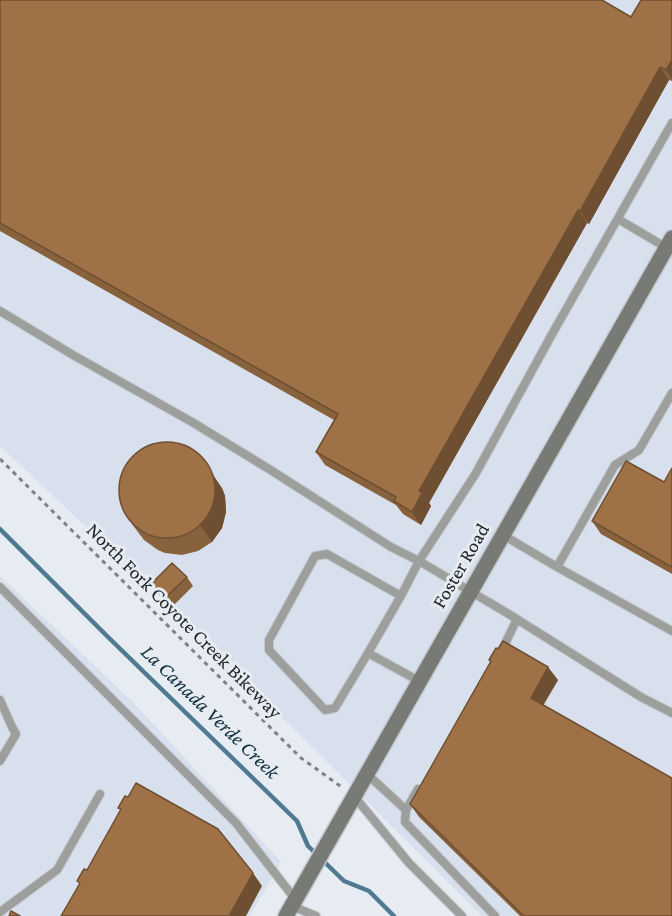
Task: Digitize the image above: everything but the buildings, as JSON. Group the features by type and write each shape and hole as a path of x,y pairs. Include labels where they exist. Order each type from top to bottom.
{"street":[{"name":"Foster Road","path":"293,903 670,243"}],"lane":[{"path":"401,596 327,554 315,556 269,640 269,650 325,710 335,708 401,596 419,561 476,473 672,123"},
{"path":"618,219 670,243"},
{"path":"0,311 249,457 391,547 471,591 641,697 672,713"},
{"path":"557,567 615,465 639,450 672,393"},
{"path":"503,535 672,631"},
{"path":"0,587 236,823 293,903 316,916"},
{"path":"495,662 517,619"},
{"path":"368,653 420,681"},
{"path":"0,700 16,734 0,761"},
{"path":"367,774 406,810"},
{"path":"424,781 406,810 405,822 495,916"},
{"path":"0,912 57,870 100,794"},
{"path":"352,801 462,916"}],"path":[{"name":"North Fork Coyote Creek Bikeway","path":"0,459 301,758 352,801"}],"shaded area":[{"path":"0,0 672,0 672,916 482,916 170,606 0,446"},
{"path":"0,576 135,704 281,862 250,916 0,916"}],"waterway":[{"name":"La Canada Verde Creek","path":"0,529 297,821 308,846 344,881 369,891 394,916"}]}
